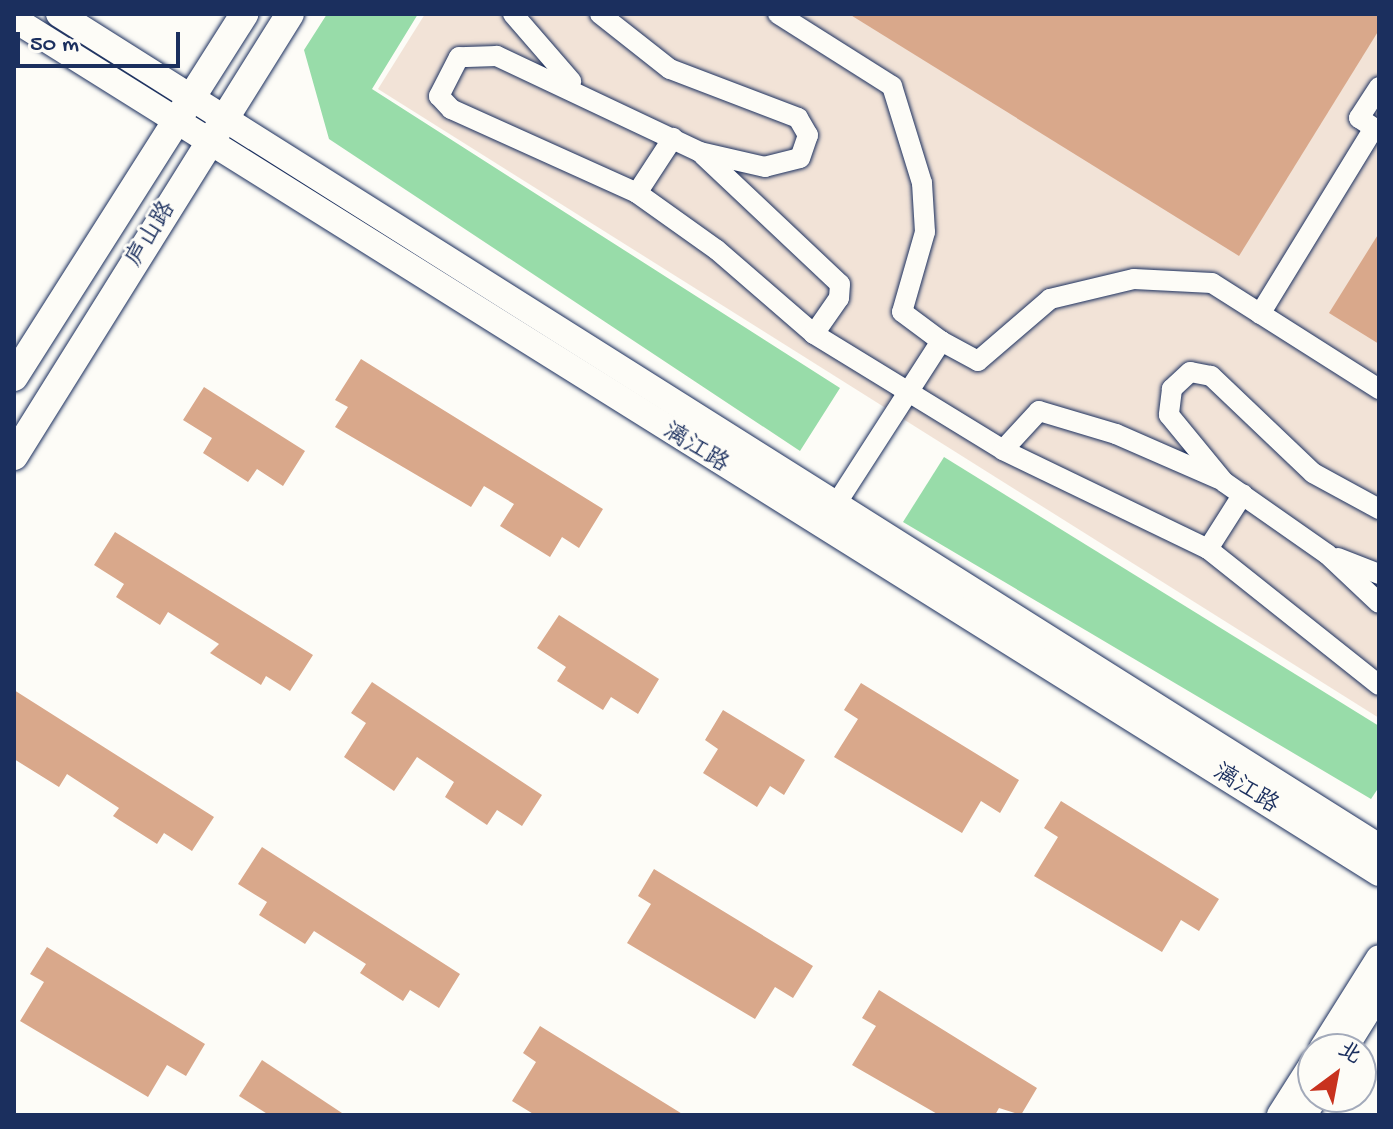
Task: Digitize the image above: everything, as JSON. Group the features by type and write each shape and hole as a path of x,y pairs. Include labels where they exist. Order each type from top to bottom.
{"main road":[{"name":"庐山路","path":"14,377 244,14"},
{"name":"庐山路","path":"14,456 290,14"}],"street":[{"name":"漓江路","path":"59,14 1379,847"},
{"path":"513,14 579,90"},
{"path":"600,14 670,69 798,118 808,135 800,158 765,167 700,152"},
{"path":"778,14 892,86 922,183 925,232 902,312 941,341 978,361 1050,299 1134,279 1212,283 1379,389"},
{"name":"漓江路","path":"14,19 820,528 1379,873"},
{"path":"520,64 534,41"},
{"path":"814,334 839,298 840,284 700,152 579,90 520,64 497,56 459,57 439,96 451,109 637,193 717,250 814,334 1003,450 1208,549 1297,616 1360,677 1379,685"},
{"path":"1260,314 1377,129 1359,118 1379,87"},
{"path":"637,193 673,138"},
{"path":"747,194 765,167"},
{"path":"820,528 941,341"},
{"path":"1156,450 1174,421 1172,389 1190,372 1211,376 1313,473 1379,509"},
{"path":"1003,450 1039,411 1156,450 1243,494 1327,554 1379,603"},
{"path":"1174,421 1224,482"},
{"path":"1208,549 1243,494"},
{"path":"1327,554 1379,574"},
{"path":"1332,1033 1379,958"},
{"path":"1354,1033 1379,993"},
{"path":"1280,1115 1297,1088"}],"shaded area":[{"path":"425,14 1379,14 1379,718 378,89"}],"green space":[{"path":"327,14 418,14 372,89 840,388 800,451 329,139 304,50"},
{"path":"944,457 1379,726 1379,787 1371,799 903,522"}],"building":[{"path":"849,14 1379,14 1379,30 1239,256"},
{"path":"1379,233 1379,344 1329,313"},
{"path":"361,359 603,509 579,548 562,537 550,557 500,526 514,504 484,486 471,507 335,427 348,407 335,400"},
{"path":"204,387 305,451 283,486 257,469 248,482 203,453 212,438 183,420"},
{"path":"115,532 313,655 290,691 266,676 261,685 210,653 219,644 168,612 160,625 116,597 124,584 94,565"},
{"path":"559,615 659,679 638,714 611,697 603,710 557,681 566,667 537,648"},
{"path":"372,682 542,795 522,826 497,810 487,825 445,797 454,782 417,757 394,791 344,757 366,723 351,713"},
{"path":"861,683 1019,780 1000,813 981,801 962,833 834,757 858,719 844,710"},
{"path":"14,690 214,817 192,851 164,833 157,844 113,816 119,808 67,774 59,787 14,759"},
{"path":"723,710 805,760 784,795 770,786 757,807 703,773 718,749 705,740"},
{"path":"1061,801 1219,899 1199,931 1181,920 1162,952 1034,876 1058,837 1044,828"},
{"path":"262,847 460,974 439,1008 410,990 403,1001 360,973 366,964 314,931 305,944 259,915 267,902 238,884"},
{"path":"654,869 813,966 793,998 775,987 755,1019 627,943 651,904 638,896"},
{"path":"47,947 205,1044 186,1076 167,1065 148,1097 20,1021 44,982 30,974"},
{"path":"879,990 1037,1088 1021,1115 999,1108 995,1115 939,1115 852,1065 876,1026 862,1018"},
{"path":"540,1026 684,1115 535,1115 512,1101 536,1062 523,1053"},
{"path":"262,1060 345,1115 269,1115 239,1096"}]}
